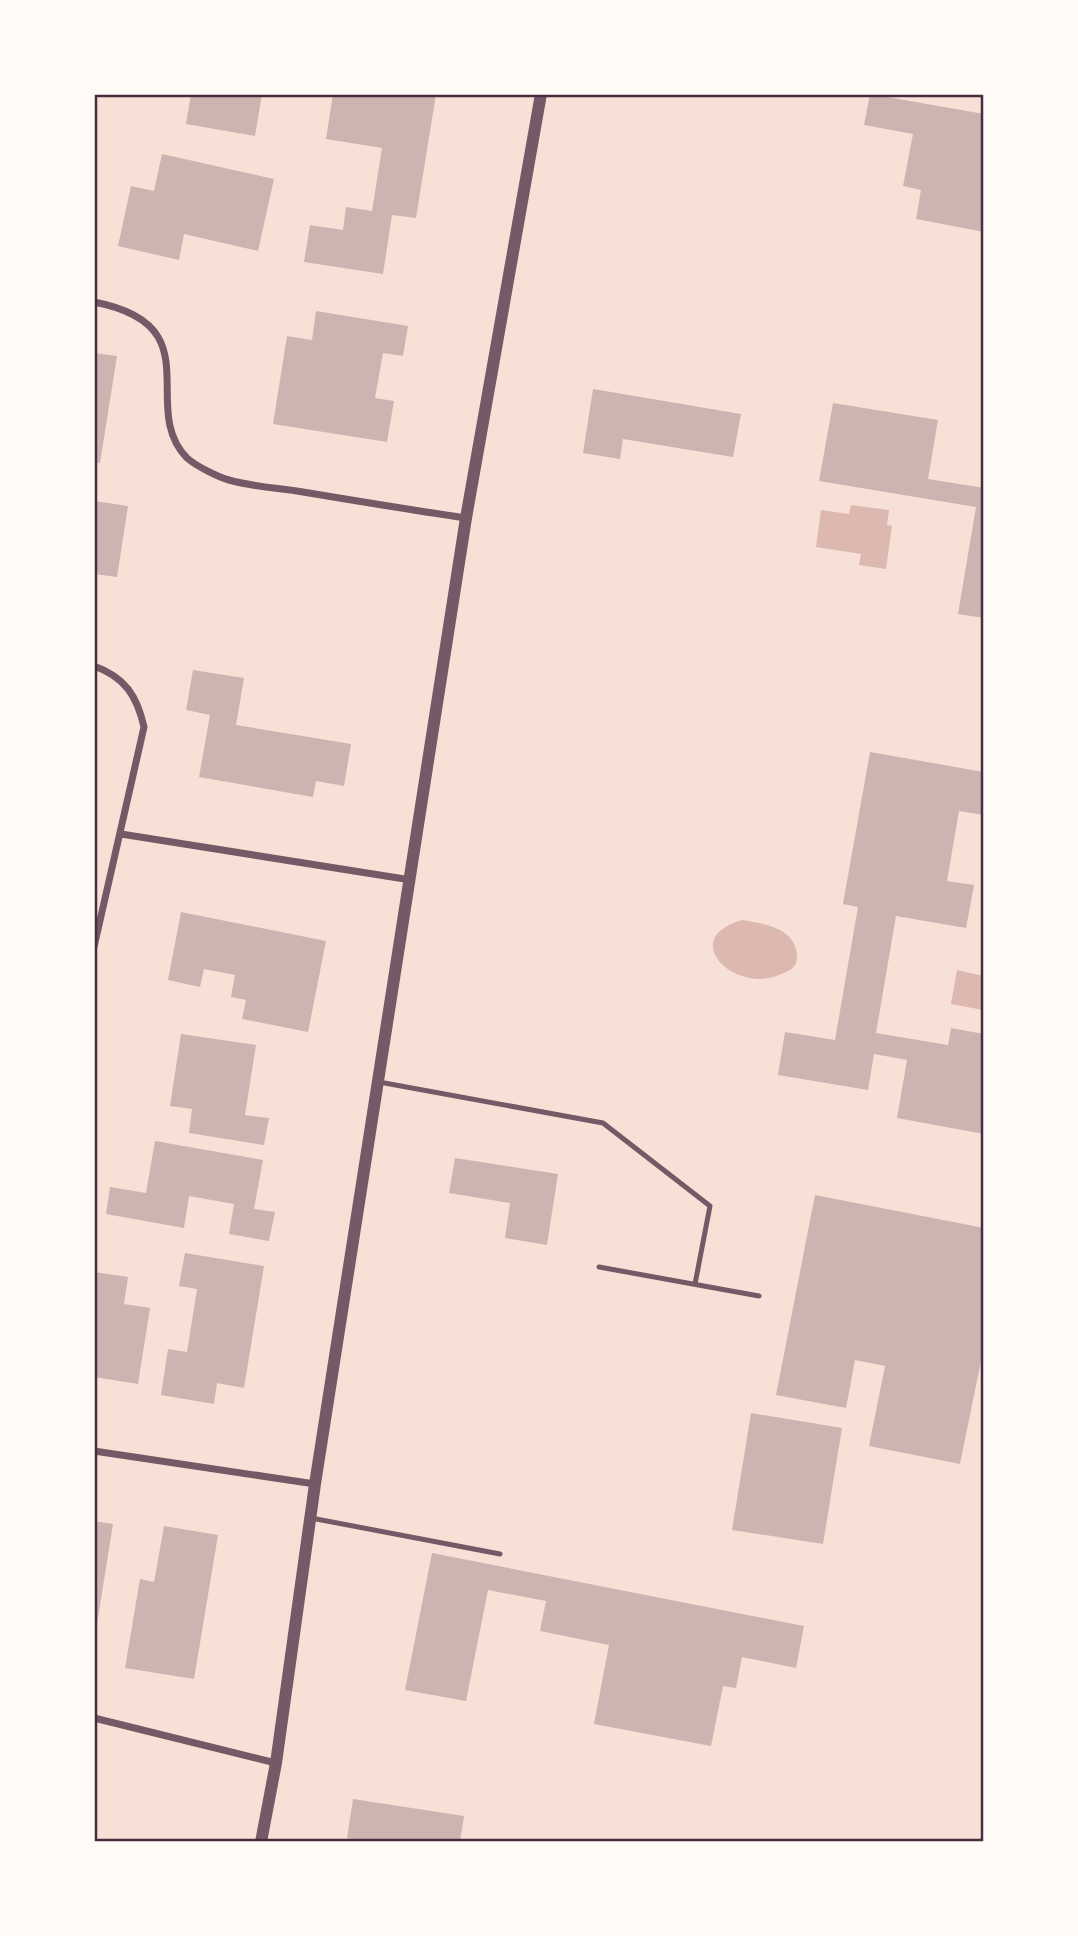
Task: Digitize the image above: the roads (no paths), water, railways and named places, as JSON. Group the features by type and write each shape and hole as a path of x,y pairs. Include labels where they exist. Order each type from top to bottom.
{"street":[{"path":"261,1842 276,1763 315,1484 466,518 541,94"},
{"path":"94,302 130,312 149,326 163,346 169,369 168,416 175,439 188,458 227,480 466,518"},
{"path":"94,666 111,671 128,686 139,705 144,727 94,947"},
{"path":"121,834 411,880"},
{"path":"94,1451 315,1484"},
{"path":"94,1718 276,1763"}],"lane":[{"path":"379,1082 603,1123 710,1206 695,1284"},
{"path":"599,1267 759,1296"},
{"path":"311,1518 500,1554"}]}
